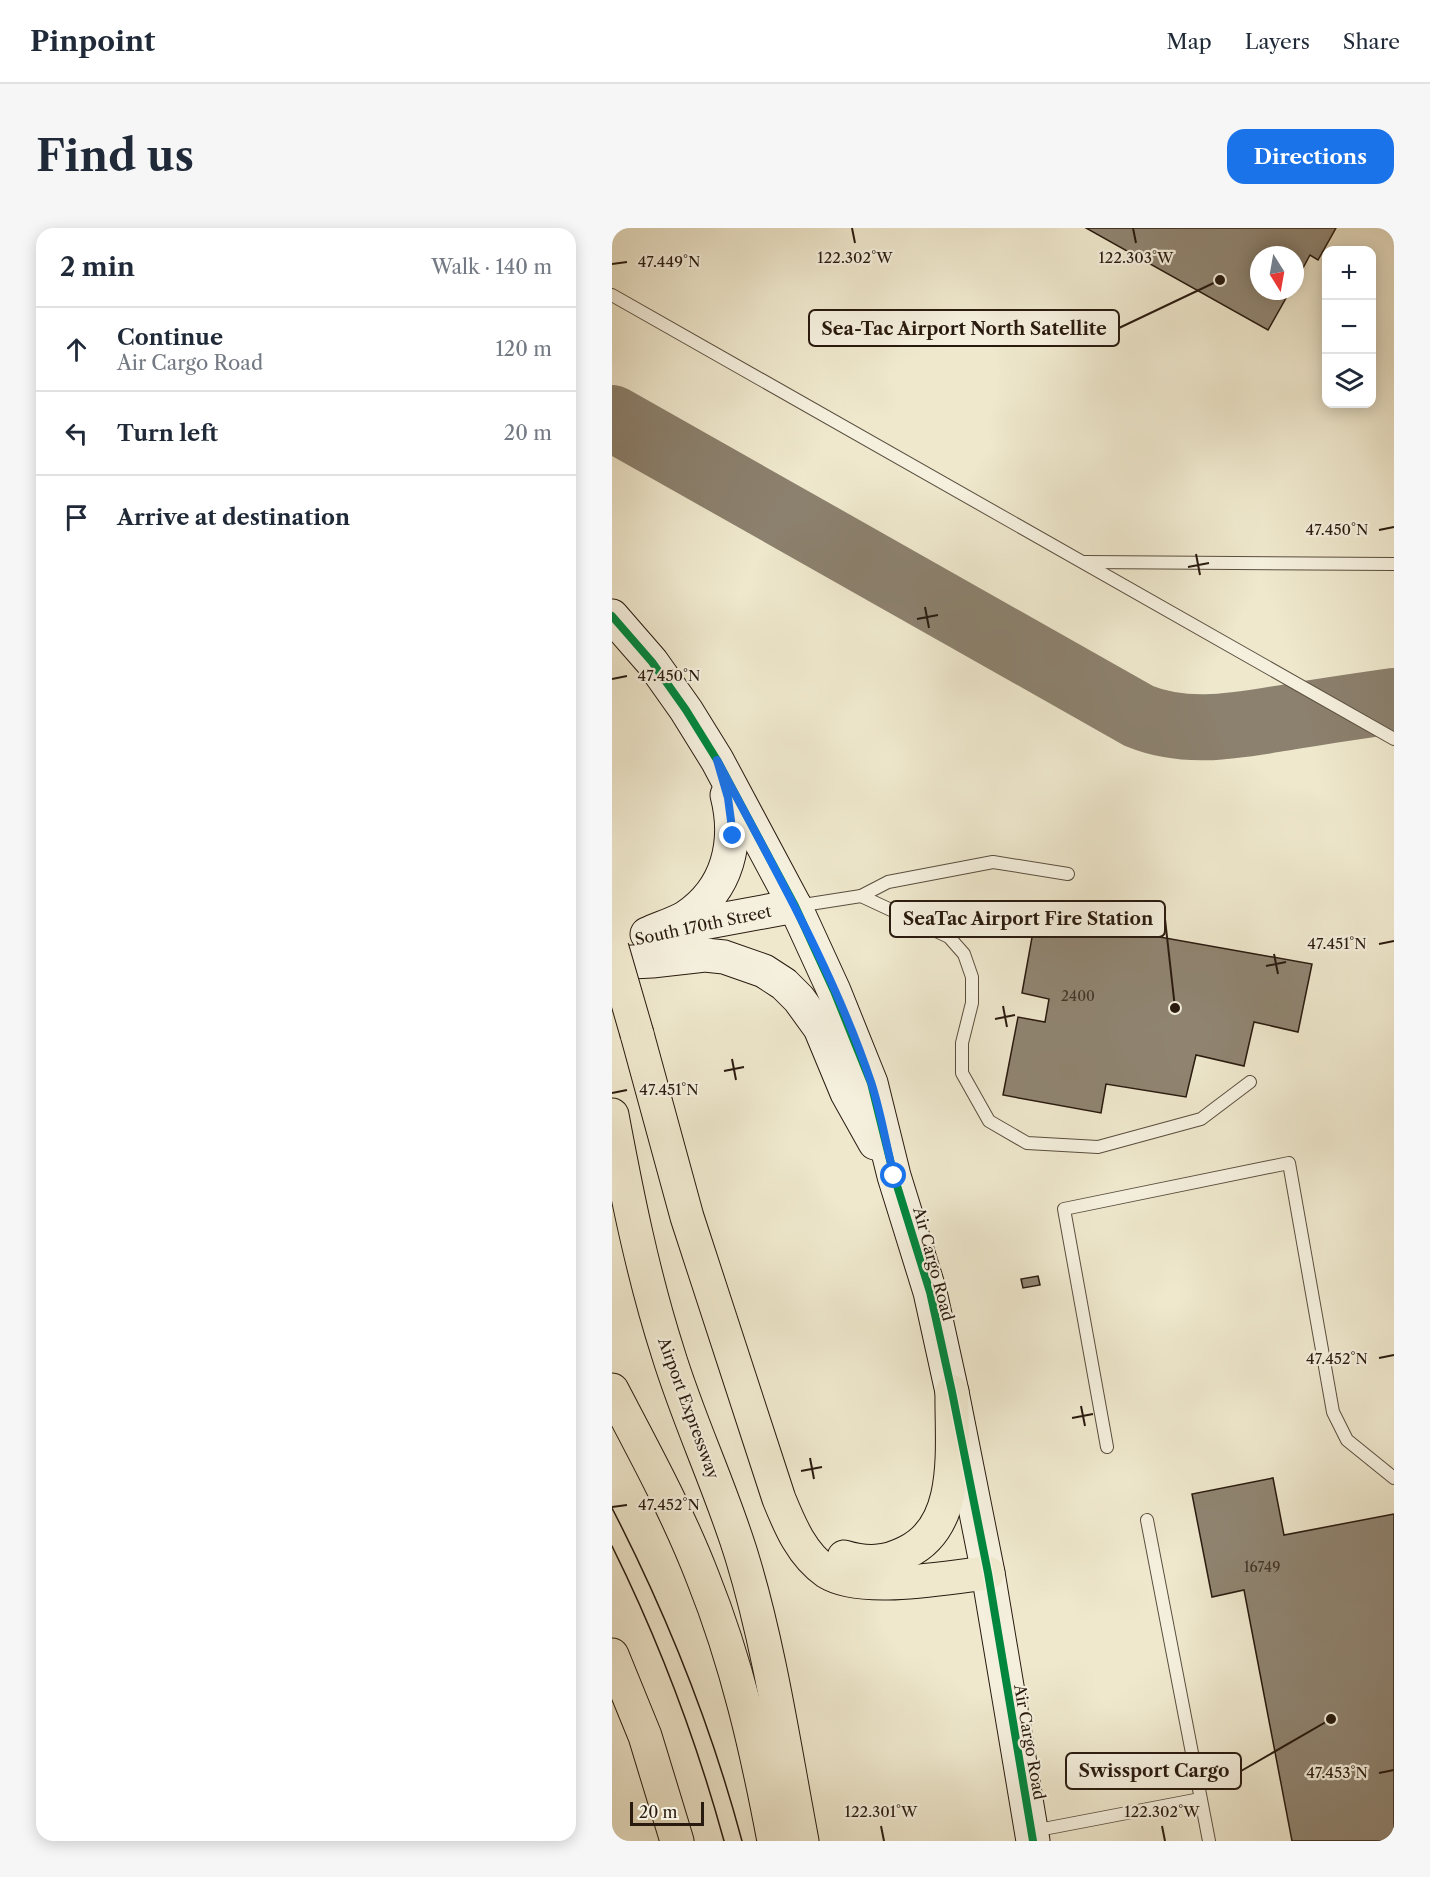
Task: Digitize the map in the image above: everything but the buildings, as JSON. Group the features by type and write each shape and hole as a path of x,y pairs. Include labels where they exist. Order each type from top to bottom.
{"highway":[{"path":"612,947 687,1217 779,1499 793,1532 809,1554 827,1572 847,1580 868,1584 988,1573"},
{"name":"Airport Expressway","path":"612,1115 634,1224 668,1353 730,1518 743,1560 765,1648 802,1841"},
{"path":"612,1390 684,1533 718,1618 748,1715 774,1841"},
{"path":"755,1424 802,1515 821,1542 844,1557 871,1562 885,1560 913,1550 926,1540 944,1512 950,1491 952,1392"},
{"path":"612,1396 636,1436"},
{"path":"612,1655 645,1736 677,1841"}],"street":[{"name":"Air Cargo Road","path":"612,616 652,662 686,710 717,760 795,906 834,991 871,1083 894,1176 930,1292 952,1392 988,1573 1032,1836"},
{"path":"647,934 684,918 700,906 715,890 728,862 733,836 732,820 717,760"},
{"name":"South 170th Street","path":"612,947 647,934 795,906"},
{"path":"612,963 652,961 681,956 724,957 764,971 784,984 800,999 820,1028 847,1094 894,1176"}],"lane":[{"path":"612,295 1394,739"},
{"path":"1084,562 1394,564"},
{"path":"795,906 861,896 888,882 993,862 1068,874"},
{"path":"861,896 949,937 964,954 972,977 972,1003 962,1042 962,1073 989,1121 1027,1143 1098,1147 1201,1119 1250,1082"},
{"path":"1107,1447 1064,1209 1288,1162 1333,1412 1347,1440 1394,1478"},
{"path":"1147,1520 1209,1841"},
{"path":"1032,1836 1200,1799"}],"taxiway":[{"path":"612,418 1139,716 1176,726 1213,727 1394,701"}],"tram line":[{"path":"612,1508 651,1589 686,1671 716,1755 742,1841"},
{"path":"612,1546 661,1654 689,1728 724,1841"}],"cycle path":[{"path":"612,616 652,662 686,710 717,760 795,906 834,991 871,1083 894,1176 930,1292 952,1392 988,1573 1033,1841"}],"place":[{"name":"Sea-Tac Airport North Satellite","path":"1220,280"},
{"name":"SeaTac Airport Fire Station","path":"1175,1008"},
{"name":"Swissport Cargo","path":"1331,1719"}],"route":[{"path":"733,836 728,798 717,760 795,906 834,991 871,1083 894,1176"}]}
